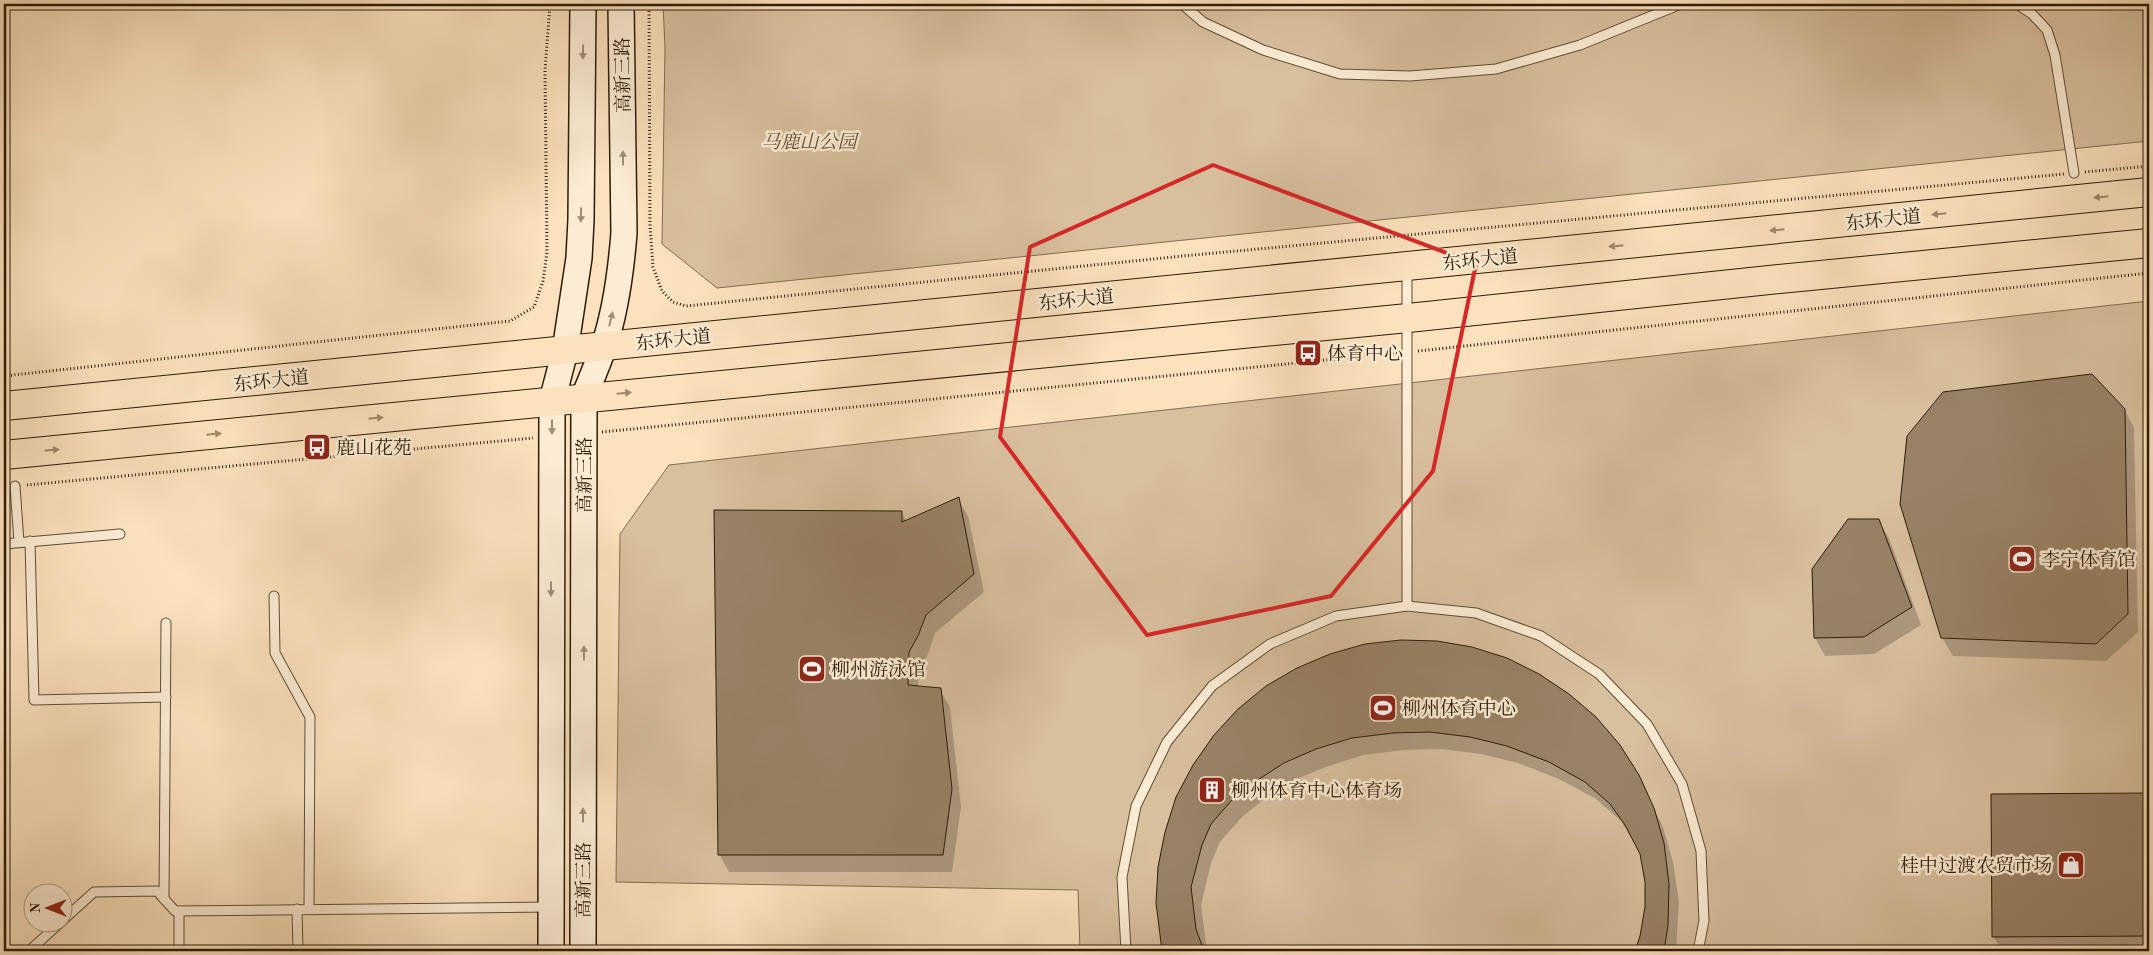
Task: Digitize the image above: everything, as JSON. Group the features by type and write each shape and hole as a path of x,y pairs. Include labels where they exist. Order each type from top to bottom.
{"highway":[{"name":"东环大道","path":"4,406 2149,192"},
{"path":"4,454 2149,244"}],"main road":[{"name":"高新三路","path":"551,951 552,401 566,351 576,291 582,220 583,4"},
{"name":"高新三路","path":"583,951 584,397 604,346 615,303 624,233 621,4"}],"lane":[{"path":"1182,4 1202,22 1271,53 1340,74 1410,76 1496,69 1580,45 1682,4"},
{"path":"2017,4 2032,14 2047,30 2055,55 2074,173"},
{"path":"1407,267 1407,606"},
{"path":"15,486 19,542"},
{"path":"4,544 120,534"},
{"path":"30,541 34,700 166,697"},
{"path":"274,596 275,652 310,717 309,909"},
{"path":"1126,951 1122,877 1136,806 1167,742 1212,686 1270,644 1336,616 1407,606 1476,612 1541,636 1599,674 1647,724 1682,784 1701,851 1704,921 1698,951"},
{"path":"164,899 166,623"},
{"path":"72,913 94,892 157,891 175,911 551,907"},
{"path":"297,909 298,951"},
{"path":"179,911 179,951"},
{"path":"29,951 51,932"}],"path":[{"path":"4,376 510,321 534,307 543,281 547,252 545,70 550,4"},
{"path":"649,4 650,224 653,267 662,291 673,302 686,306 1183,256 2149,166"},
{"path":"584,433 1408,352 2149,273"},
{"path":"15,486 552,436"}],"highlighted area":[{"path":"1213,165 1476,264 1433,471 1331,596 1147,635 1000,437 1030,247"}],"green space":[{"name":"马鹿山公园","path":"663,4 2149,4 2149,141 717,288 662,244 665,47"},
{"name":"柳州体育中心","path":"2149,301 2149,951 1080,951 1078,890 616,882 620,534 669,465"}],"building":[{"name":"李宁体育馆","path":"2092,374 2125,409 2128,614 2096,644 1941,638 1900,504 1907,436 1943,392"},
{"name":"柳州游泳馆","path":"959,497 974,574 926,615 909,652 908,685 941,688 952,789 943,855 718,855 714,510 902,511 902,522"},
{"path":"1848,519 1879,519 1912,607 1864,637 1814,638 1812,569"},
{"name":"柳州体育中心体育场","path":"1401,640 1437,641 1472,647 1507,658 1539,674 1569,694 1596,717 1620,745 1639,775 1654,808 1664,843 1669,884 1668,925 1664,951 1635,951 1640,936 1645,907 1645,882 1640,854 1625,825 1610,804 1585,782 1549,762 1507,746 1470,737 1430,732 1393,733 1352,738 1316,749 1284,763 1253,783 1231,801 1211,824 1202,845 1191,887 1196,929 1204,951 1162,951 1156,903 1158,867 1165,832 1176,797 1193,765 1214,735 1238,709 1266,686 1297,668 1330,654 1365,644"},
{"name":"桂中过渡农贸市场","path":"2149,793 2149,936 1992,937 1991,794"}],"place":[{"name":"体育中心","path":"1308,353"},
{"name":"鹿山花苑","path":"317,447"},
{"name":"李宁体育馆","path":"2022,559"},
{"name":"柳州游泳馆","path":"812,669"},
{"name":"柳州体育中心","path":"1383,708"},
{"name":"柳州体育中心体育场","path":"1212,790"},
{"name":"桂中过渡农贸市场","path":"2071,865"}]}
